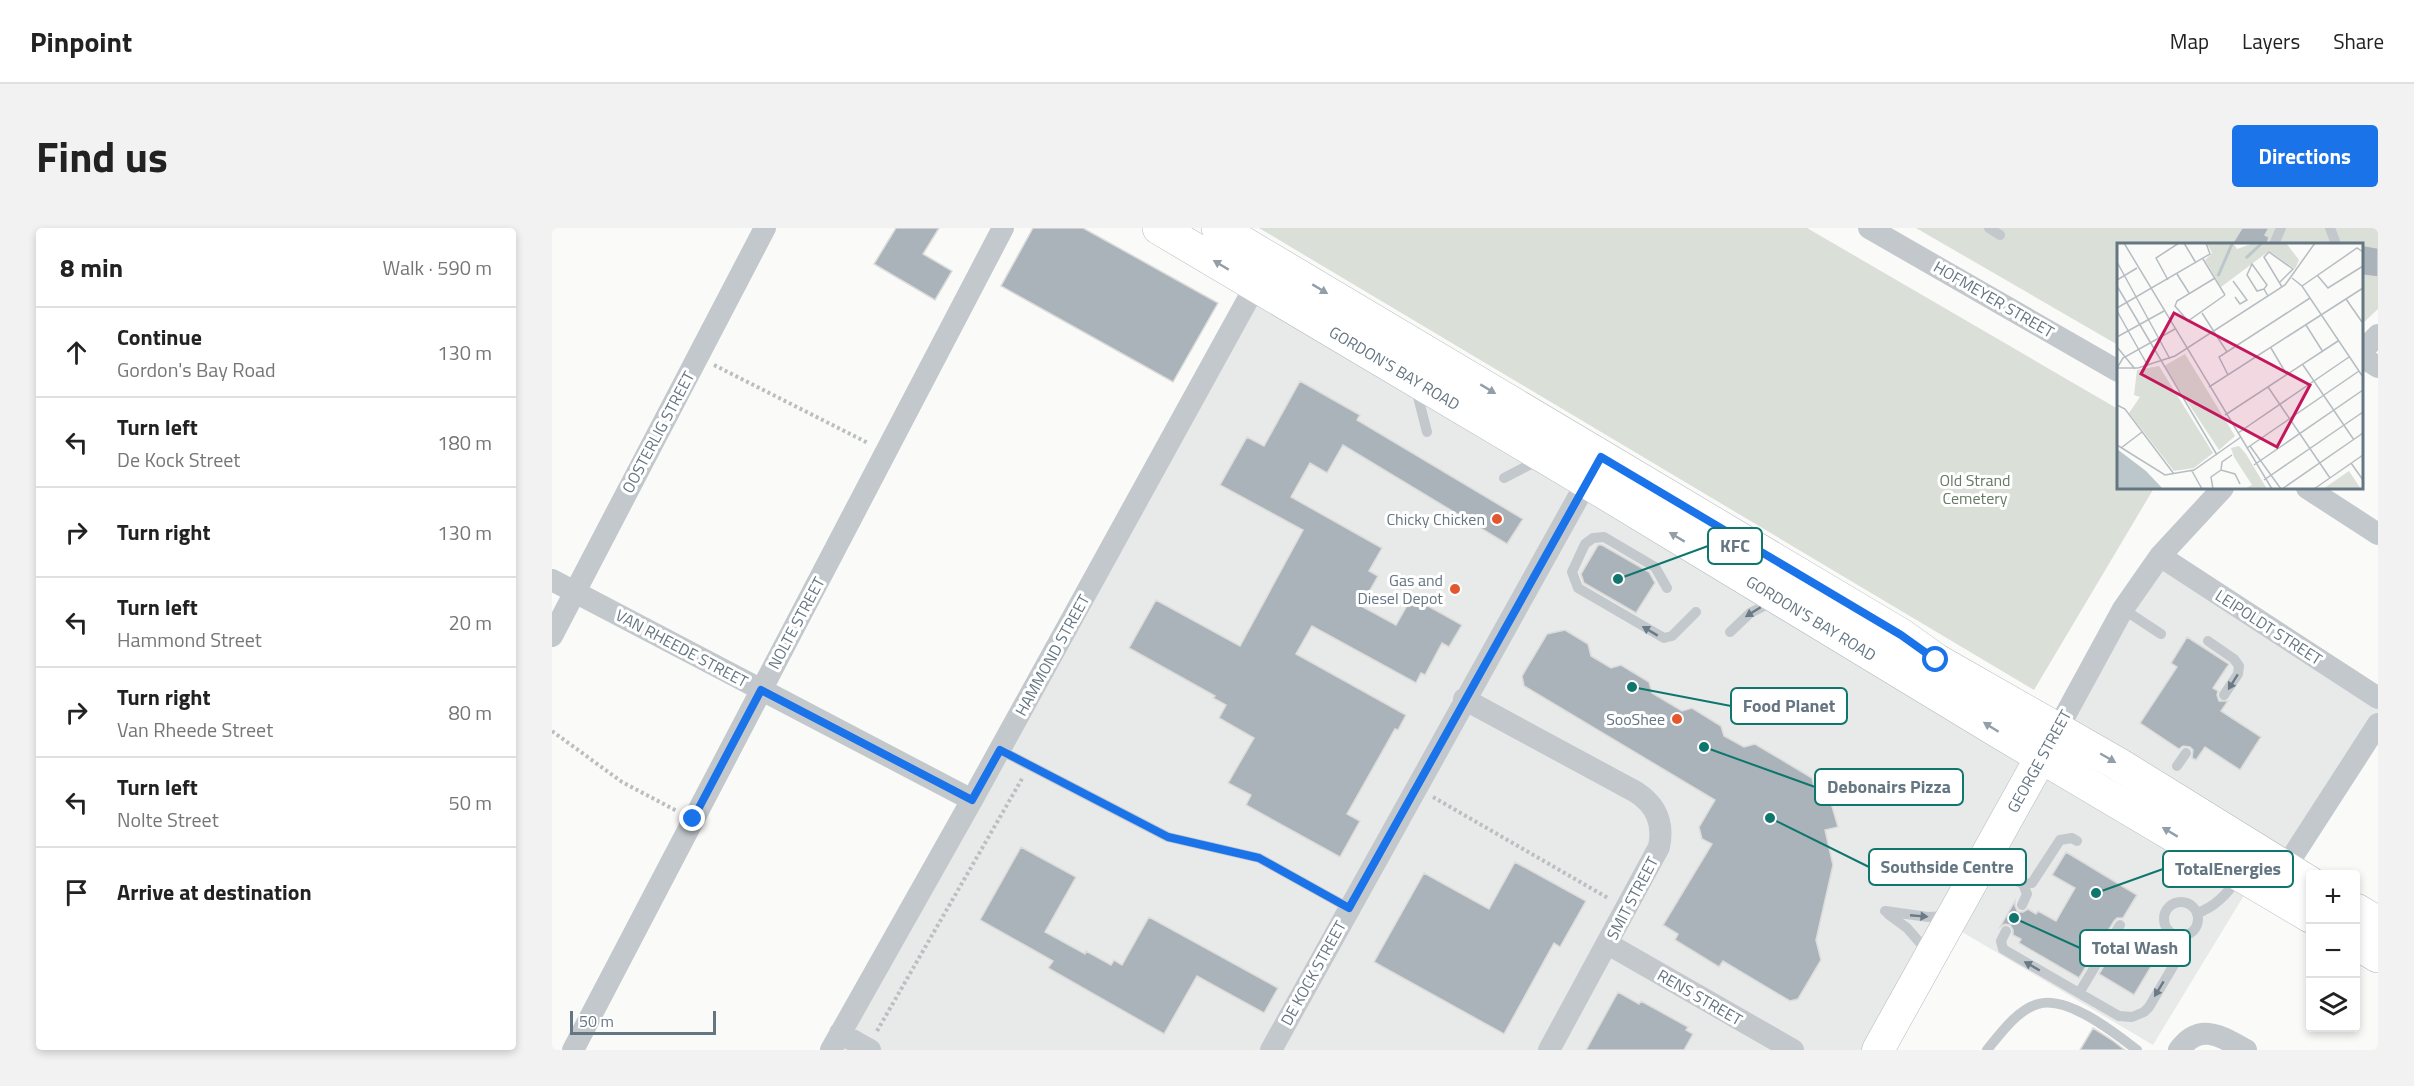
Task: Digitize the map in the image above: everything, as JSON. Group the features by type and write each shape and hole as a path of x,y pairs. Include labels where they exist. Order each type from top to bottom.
{"main road":[{"name":"GORDON'S BAY ROAD","path":"1159,228 1263,272 1594,469 1901,635 1936,660 2001,699 2049,743 2118,764 2288,881 2306,910"},
{"name":"GORDON'S BAY ROAD","path":"1218,228 1263,272 1414,380 1544,457 1594,469 1781,600 2049,743 2240,874 2288,881"},
{"path":"2360,913 2378,923"},
{"path":"2360,946 2378,956"}],"street":[{"name":"OOSTERLIG STREET","path":"552,636 765,228"},
{"name":"NOLTE STREET","path":"573,1050 1003,228"},
{"name":"HOFMEYER STREET","path":"1869,228 2117,370"},
{"name":"HAMMOND STREET","path":"836,1041 1000,750 1263,272"},
{"path":"2363,349 2378,335"},
{"path":"2363,358 2378,368"},
{"name":"DE KOCK STREET","path":"1271,1050 1464,699 1594,469"},
{"name":"GEORGE STREET","path":"1878,1050 2123,609 2160,556 2222,489"},
{"path":"2309,489 2378,534"},
{"name":"LEIPOLDT STREET","path":"2160,556 2378,698"},
{"name":"VAN RHEEDE STREET","path":"552,580 972,800"},
{"name":"SMIT STREET","path":"1464,699 1636,792 1653,806 1661,826 1659,847 1549,1050"},
{"path":"2288,881 2378,724"},
{"name":"RENS STREET","path":"1608,944 1793,1050"},
{"path":"2179,1050 2194,1036 2210,1033 2246,1050"},
{"path":"836,1041 868,1049"}],"lane":[{"path":"1989,228 2000,235"},
{"path":"2274,243 2281,228"},
{"path":"2330,228 2336,243"},
{"path":"1414,380 1427,432"},
{"path":"1504,478 1544,457"},
{"path":"1667,588 1655,567 1604,537 1593,538 1585,544 1572,572 1578,588 1664,638 1672,636 1696,612"},
{"path":"1730,632 1750,614 1781,600"},
{"path":"2123,609 2161,634"},
{"path":"2208,641 2234,658 2239,666 2238,674 2224,695"},
{"path":"1000,750 1168,837 1259,858 1349,908"},
{"path":"2177,766 2186,753"},
{"path":"1983,862 2023,884 2032,883 2060,840 2072,838 2077,841"},
{"path":"2197,913 2206,910 2229,892 2240,874"},
{"path":"2022,905 2027,894 2023,884"},
{"path":"2183,902 2189,903 2197,913 2196,926 2187,935 2180,936 2168,929 2164,917 2171,905 2183,902"},
{"path":"1931,955 1907,928 1885,911 1928,917 1953,916"},
{"path":"2079,993 2120,925"},
{"path":"2006,931 2001,941 2003,949 2119,1016 2132,1017 2149,1007 2175,963 2180,936"},
{"path":"1987,1050 2004,1029 2022,1013 2037,1004 2051,1002 2066,1005 2090,1018 2114,1032 2137,1050"}],"path":[{"path":"698,357 886,452"},
{"path":"552,731 622,782 693,819"},
{"path":"868,1049 1029,766"},
{"path":"1417,787 1608,898"}],"shaded area":[{"path":"1263,275 2046,744 2161,558 2378,701 2378,722 2276,878 2260,869 2153,1045 1947,923 1878,1050 841,1050"}],"green space":[{"name":"Old Strand Cemetery","path":"1259,228 1807,228 2117,408 2117,489 2153,489 2034,690"},
{"path":"1916,228 2378,228 2378,309 2363,323 2363,243 2117,243 2117,344"}],"building":[{"path":"896,228 939,228 923,254 952,271 935,300 874,264"},
{"path":"1033,228 1083,228 1218,303 1173,382 1001,286"},
{"path":"2242,228 2269,228 2265,235 2269,237 2267,243 2233,243"},
{"path":"2363,245 2378,248 2378,277 2363,275"},
{"path":"1300,381 1360,415 1357,420 1523,519 1507,544 1343,445 1327,473 1310,463 1291,497 1382,548 1369,571 1378,576 1361,606 1396,625 1412,597 1462,625 1449,647 1442,643 1425,675 1421,673 1416,683 1312,626 1296,654 1406,715 1398,730 1395,729 1347,814 1360,821 1340,857 1246,805 1251,795 1228,783 1254,738 1219,718 1226,705 1213,698 1215,696 1129,648 1156,600 1240,646 1303,530 1220,485 1247,437 1264,446"},
{"path":"1598,545 1602,545 1649,572 1655,583 1636,613 1584,583 1581,574"},
{"path":"1565,630 1588,644 1591,656 1611,668 1621,665 1649,682 1652,693 1682,711 1692,708 1721,726 1724,736 1744,747 1755,744 1812,778 1817,799 1829,796 1838,827 1825,830 1833,865 1816,940 1821,960 1798,999 1790,1001 1723,961 1719,967 1675,940 1678,934 1663,925 1712,844 1702,839 1699,827 1715,800 1524,686 1522,676 1547,634"},
{"path":"2187,637 2229,664 2213,688 2218,691 2219,701 2228,701 2221,711 2261,737 2240,770 2205,747 2196,760 2192,758 2193,750 2190,747 2183,746 2179,749 2140,723 2177,667 2171,663"},
{"path":"1021,847 1076,877 1045,932 1085,954 1086,951 1111,965 1114,960 1122,965 1149,917 1278,988 1264,1013 1197,976 1164,1034 1048,968 1053,961 980,920"},
{"path":"2066,852 2137,895 2123,918 2117,918 2114,921 2079,978 2019,943 2021,939 2013,935 2010,925 2005,924 2000,927 2015,901 2018,912 2028,909 2036,914 2038,911 2056,921 2075,888 2052,875"},
{"path":"1515,862 1586,901 1560,947 1554,943 1504,1034 1374,962 1424,873 1489,909"},
{"path":"2120,939 2155,960 2134,995 2099,974"},
{"path":"1618,992 1639,1004 1641,1001 1688,1027 1686,1030 1693,1034 1684,1050 1586,1050"},
{"path":"2093,1028 2112,1040 2125,1050 2080,1050"}],"place":[{"name":"Chicky Chicken","path":"1497,519"},
{"name":"KFC","path":"1618,579"},
{"name":"Gas and Diesel Depot","path":"1455,589"},
{"name":"Food Planet","path":"1632,687"},
{"name":"SooShee","path":"1677,719"},
{"name":"Debonairs Pizza","path":"1704,747"},
{"name":"Southside Centre","path":"1770,818"},
{"name":"TotalEnergies","path":"2096,893"},
{"name":"Total Wash","path":"2014,918"}],"route":[{"path":"693,819 761,690 972,800 1000,750 1168,837 1259,858 1349,908 1601,457 1901,635 1936,660"}]}
